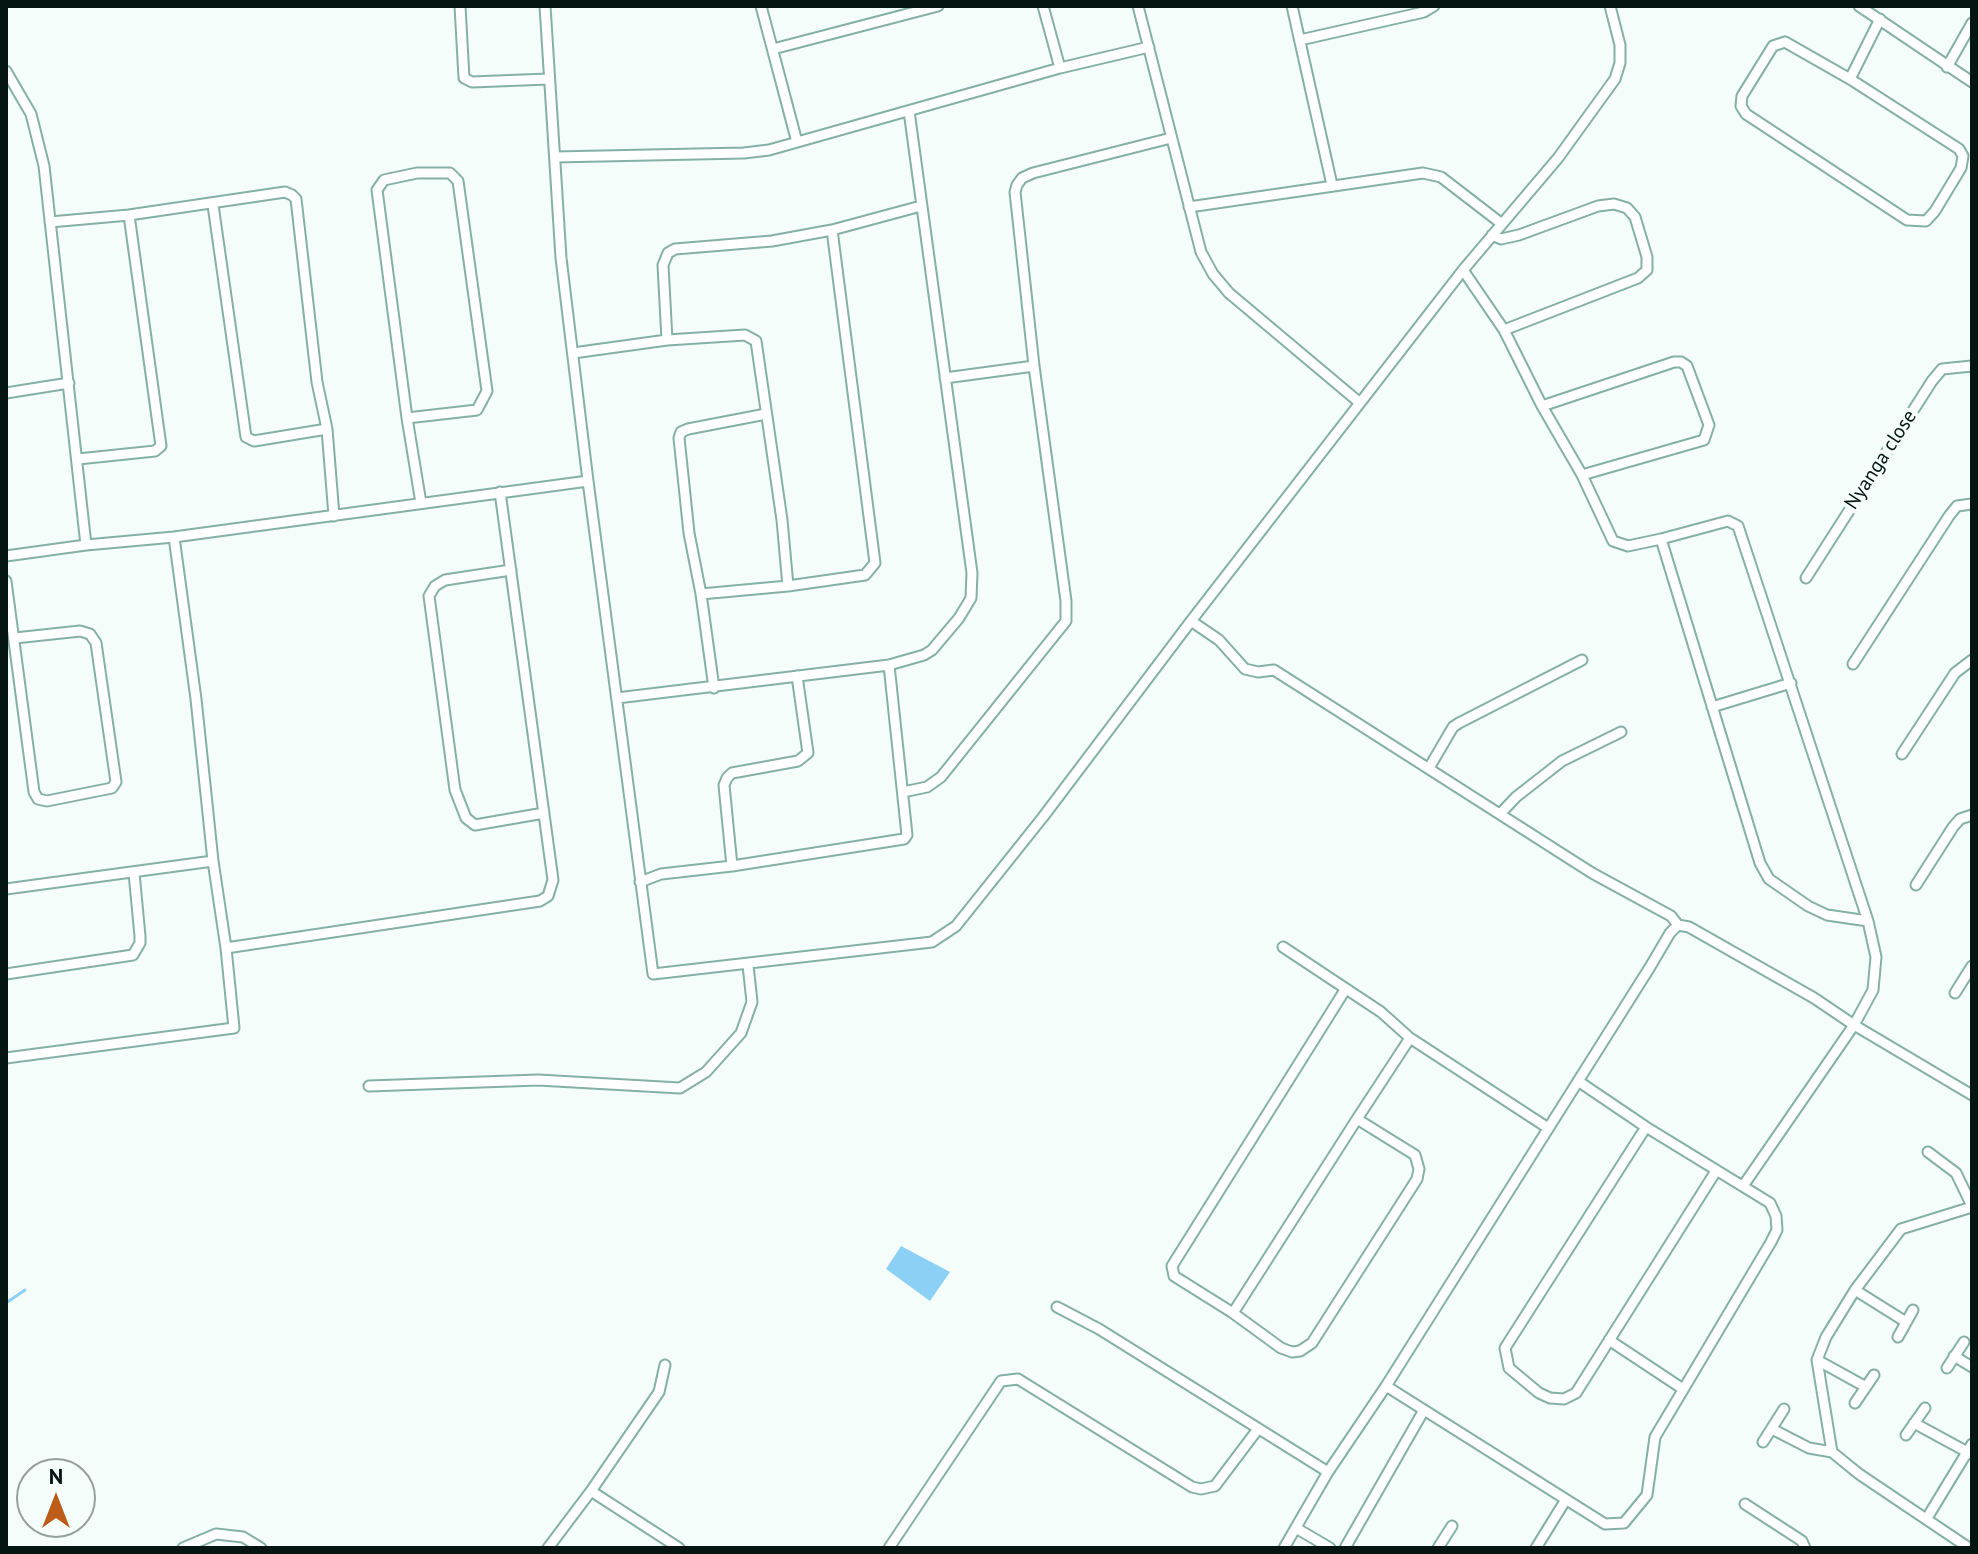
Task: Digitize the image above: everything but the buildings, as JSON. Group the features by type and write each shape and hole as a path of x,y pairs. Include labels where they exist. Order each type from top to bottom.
{"street":[{"path":"460,6 464,78 472,82 548,79"},
{"path":"545,6 561,258 653,974 932,942 956,926 1463,270 1558,158 1615,79 1620,63 1620,45 1610,6"},
{"path":"761,6 797,142"},
{"path":"773,49 938,6"},
{"path":"1043,6 1060,68"},
{"path":"1138,6 1201,252 1213,274 1229,293 1360,403"},
{"path":"1292,6 1332,185"},
{"path":"1300,40 1424,12 1434,6"},
{"path":"1859,6 1972,82"},
{"path":"1850,79 1880,19"},
{"path":"1947,67 1972,23"},
{"path":"1785,42 1850,79 1959,149 1963,156 1955,182 1926,221 1907,220 1746,114 1741,106 1742,96 1773,46 1779,43 1785,42"},
{"path":"555,157 744,153 797,142 1060,68 1149,47"},
{"path":"6,71 31,114 44,166 86,545"},
{"path":"617,698 889,665 932,650 959,618 971,598 972,573 909,111"},
{"path":"903,792 927,787 941,777 1066,621 1066,601 1034,366 1015,192 1017,185 1022,178 1033,173 1171,138"},
{"path":"407,418 477,410 487,391 458,181 450,173 417,173 384,180 377,190 407,418 421,503"},
{"path":"1189,207 1423,173 1441,177 1502,224"},
{"path":"50,222 213,205 285,192 296,199 317,382 327,429 334,516"},
{"path":"1492,235 1501,239 1519,235 1598,206 1614,204 1627,208 1635,217 1647,257 1647,270 1638,278 1504,330"},
{"path":"213,205 246,437 254,441 327,429"},
{"path":"667,340 663,265 668,253 675,249 772,241 832,230 921,206"},
{"path":"78,459 155,451 161,446 129,215"},
{"path":"701,594 865,575 875,563 832,230"},
{"path":"1463,270 1504,330 1542,406 1582,475 1613,541 1628,546 1728,521 1738,526 1868,921 1876,957 1873,990 1854,1025 1743,1186"},
{"path":"573,353 667,340 745,335 756,341 782,520 788,586"},
{"path":"1542,406 1674,362 1687,366 1709,425 1704,440 1582,475"},
{"path":"945,378 1034,366"},
{"name":"Nyanga close","path":"1806,578 1932,381 1942,369 1972,366"},
{"path":"6,393 69,383"},
{"path":"714,688 689,533 679,438 681,432 688,429 766,414"},
{"path":"6,556 174,537 588,481"},
{"path":"226,948 540,901 552,889 500,492"},
{"path":"1853,664 1949,516 1957,506 1972,504"},
{"path":"6,1058 234,1028 174,537"},
{"path":"1661,539 1760,863 1769,879 1808,906 1827,915 1868,921"},
{"path":"511,570 445,580 435,586 429,596 455,790 466,818 475,825 544,813"},
{"path":"6,581 34,792 38,799 47,801 112,788 116,782 96,643 90,634 80,631 15,638"},
{"path":"1191,621 1219,640 1245,669 1258,672 1274,670 1592,873 1671,916 1678,925 1689,927 1814,998 1972,1095"},
{"path":"1429,768 1453,727 1582,660"},
{"path":"1902,754 1955,673 1972,660"},
{"path":"640,882 661,874 904,839 907,835 889,665"},
{"path":"732,866 724,785 727,778 732,773 798,761 808,753 797,676"},
{"path":"1712,707 1791,683"},
{"path":"1500,814 1516,797 1562,761 1621,732"},
{"path":"1916,885 1953,827 1960,819 1972,815"},
{"path":"6,889 213,861"},
{"path":"6,974 133,955 140,943 134,873"},
{"path":"1284,1548 1328,1472 1386,1386 1670,933 1678,925"},
{"path":"1283,947 1381,1012 1410,1038 1548,1128"},
{"path":"369,1086 538,1080 680,1088 706,1072 741,1033 752,1002 748,965"},
{"path":"1955,993 1972,966"},
{"path":"1345,990 1172,1266 1174,1276 1281,1348 1292,1352 1312,1343 1417,1179 1418,1161 1415,1155 1357,1119"},
{"path":"1233,1313 1410,1038"},
{"path":"1386,1386 1605,1524 1618,1525 1628,1520 1647,1495 1655,1437 1777,1230 1776,1216 1770,1203 1578,1081"},
{"path":"1646,1127 1505,1348 1509,1368 1539,1393 1564,1399 1576,1393 1716,1171"},
{"path":"1832,1452 1817,1360 1826,1337 1855,1290 1901,1229 1972,1207 1956,1173 1928,1152"},
{"path":"1855,1290 1906,1322"},
{"path":"1057,1307 1099,1329 1328,1472"},
{"path":"1898,1337 1913,1310"},
{"path":"1609,1340 1683,1389"},
{"path":"1947,1368 1964,1342"},
{"path":"1954,1356 1972,1367"},
{"path":"1817,1360 1866,1387"},
{"path":"548,1548 659,1392 665,1365"},
{"path":"1855,1403 1874,1375"},
{"path":"889,1548 1001,1381 1018,1379 1192,1487 1201,1489 1215,1486 1258,1429"},
{"path":"1906,1435 1925,1408"},
{"path":"1763,1442 1784,1409"},
{"path":"1345,1548 1424,1410"},
{"path":"1914,1423 1970,1450 1927,1518"},
{"path":"1772,1429 1809,1448 1832,1452 1859,1474 1969,1548"},
{"path":"591,1491 679,1548"},
{"path":"1536,1548 1565,1501"},
{"path":"1745,1504 1802,1541 1805,1548"},
{"path":"1438,1548 1452,1526"},
{"path":"1296,1528 1330,1548"},
{"path":"183,1548 216,1534 243,1537 261,1548"}],"water":[{"path":"901,1246 950,1272 930,1301 886,1269"}],"waterway":[{"path":"6,1303 25,1290"}]}
